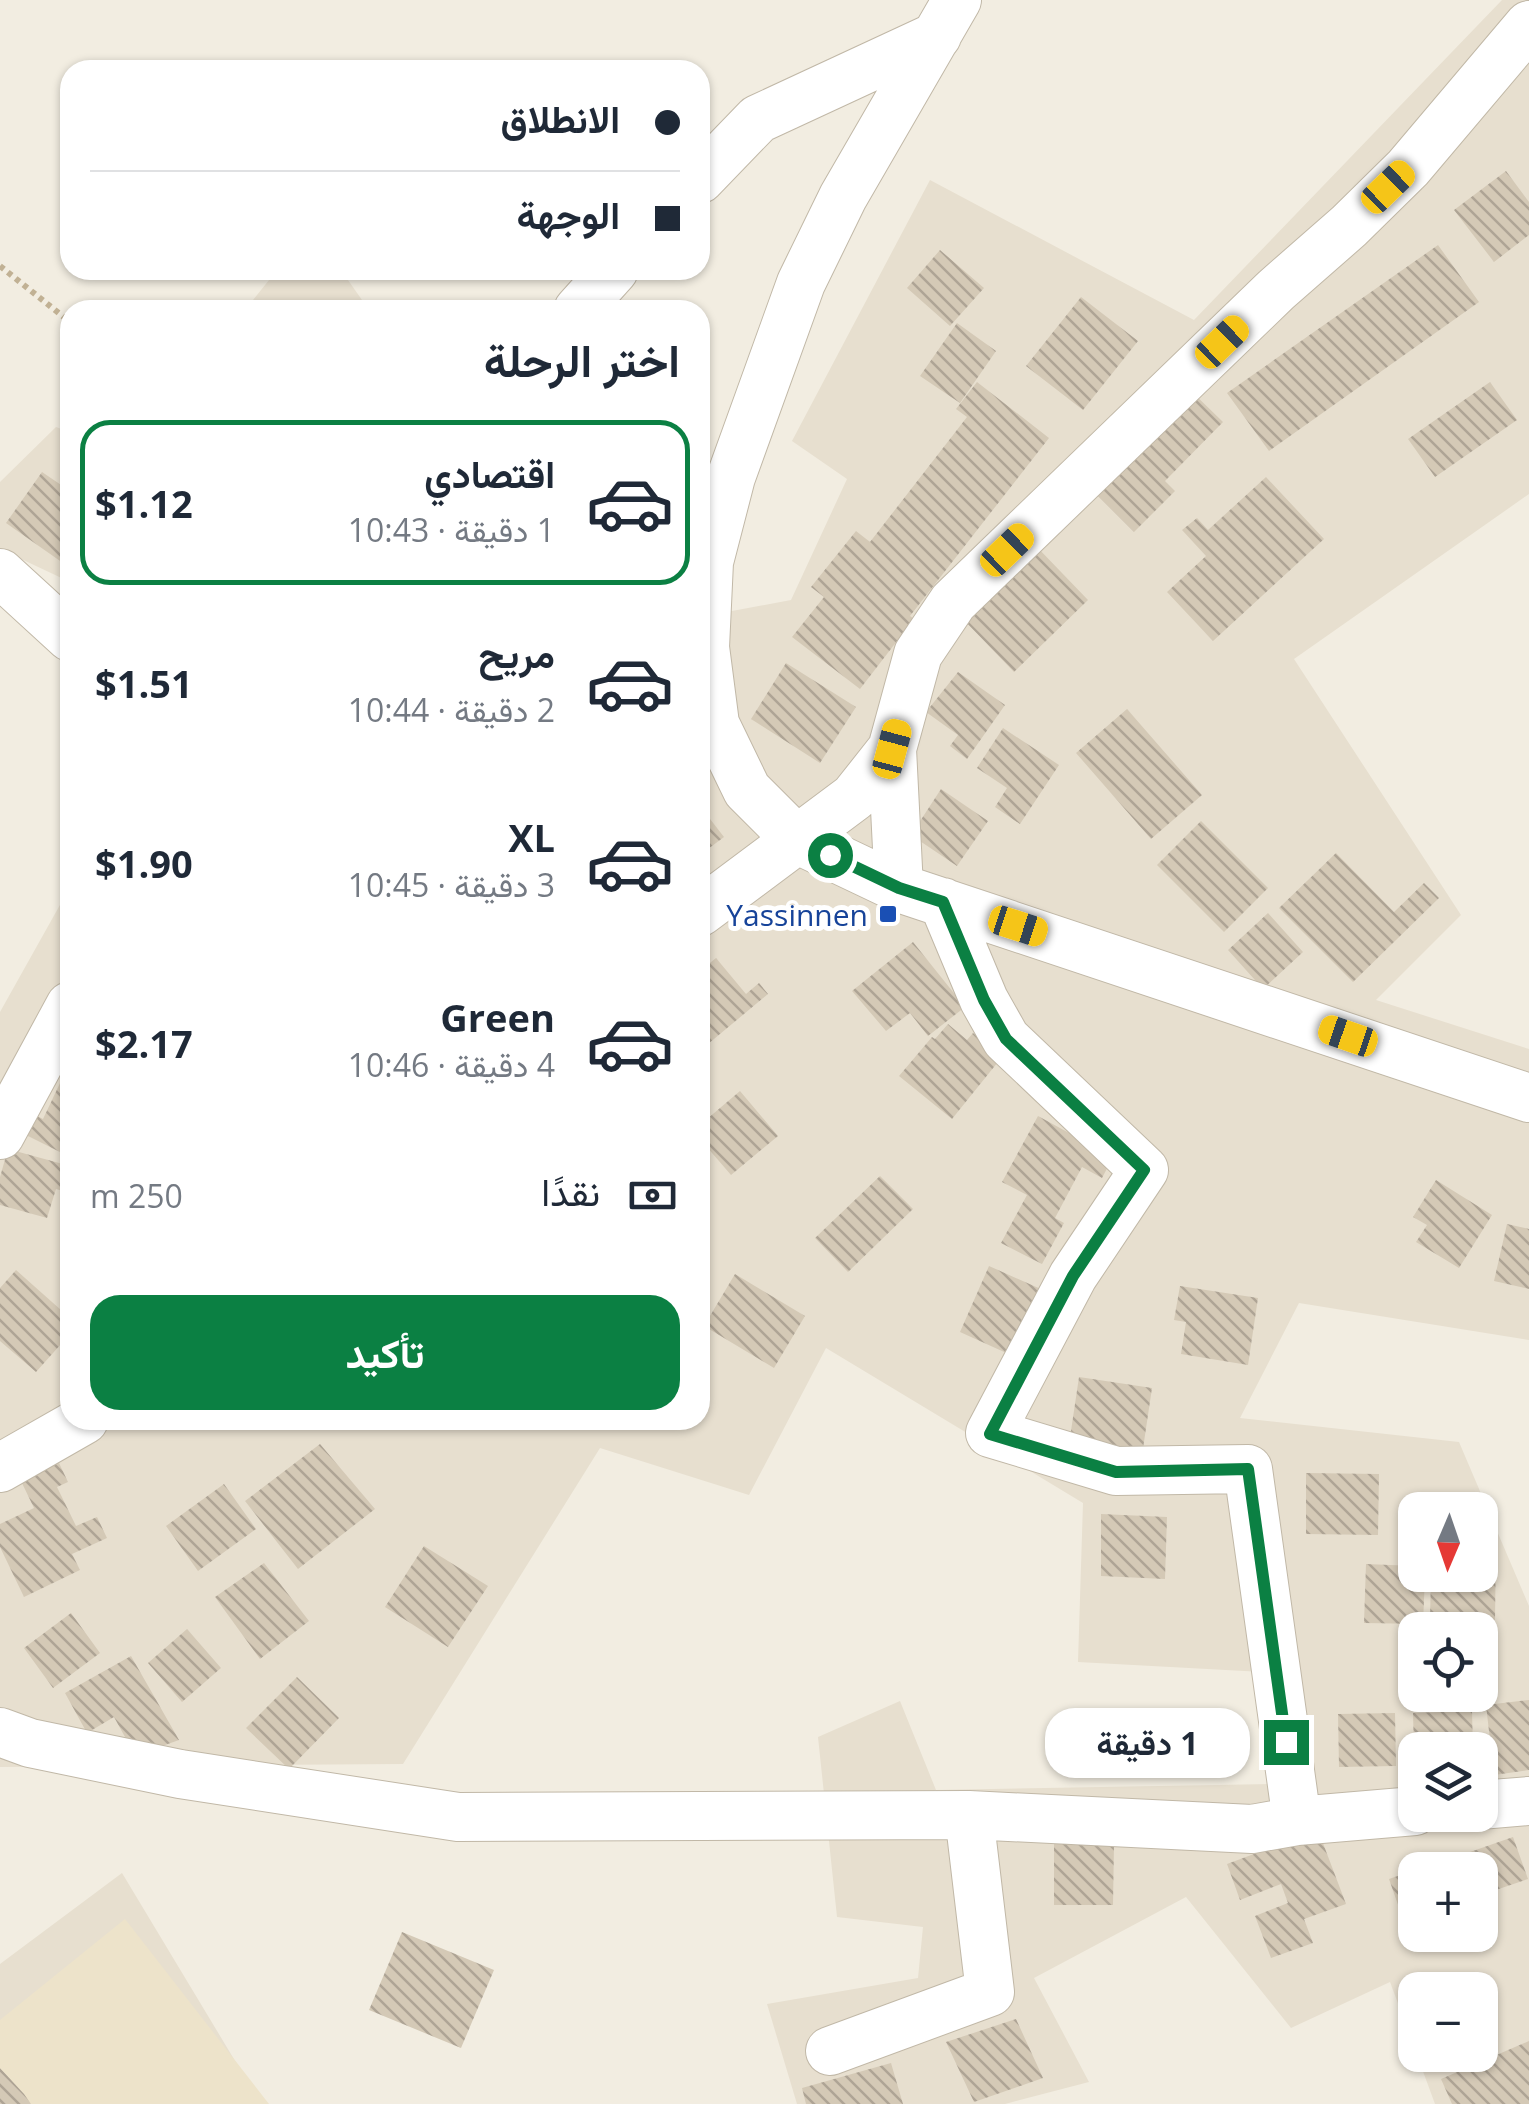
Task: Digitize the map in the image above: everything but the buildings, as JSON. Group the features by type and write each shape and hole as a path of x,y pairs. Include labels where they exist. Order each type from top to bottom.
{"street":[{"path":"710,169 758,119 947,18"},
{"path":"710,555 731,477 802,282 842,197 947,18"},
{"path":"899,888 892,749 918,654 953,602 1408,168 1529,25"},
{"path":"587,300 605,280"},
{"path":"0,574 60,628"},
{"path":"710,686 715,724 748,790 796,838 899,888 1529,1098"},
{"path":"710,904 854,797 892,749"},
{"path":"943,902 984,1000 1006,1039 1144,1170 1073,1276 990,1434 1116,1472 1248,1469 1297,1821"},
{"path":"0,1135 60,1024"},
{"path":"0,1468 66,1430"},
{"path":"0,1732 30,1743 180,1774 458,1817 969,1814 1252,1828 1398,1812"},
{"path":"1498,1804 1529,1801"},
{"path":"830,2051 990,1992 969,1814"}],"path":[{"path":"0,266 60,314"}],"shaded area":[{"path":"1502,0 1529,0 1529,494 1294,659 1461,915 1376,1000 1529,1049 1529,1340 1299,1303 1240,1418 1459,1442 1480,1492 1398,1492 1398,1592 1498,1592 1498,1533 1529,1606 1529,2104 1435,2104 1423,2072 1498,2072 1498,1972 1398,1972 1398,2003 1390,1982 1291,2028 1186,1897 1034,1978 1089,2082 1005,2104 797,2104 767,2004 918,1978 923,1927 837,1917 818,1737 900,1701 936,1790 1275,1784 1279,1673 1078,1662 1083,1503 826,1348 749,1495 600,1448 403,1764 0,1767 0,1012 60,905 60,1430 710,1430 710,615 791,600 847,479 792,441 930,180 1194,320"},
{"path":"269,280 348,280 362,300 253,300"},
{"path":"56,427 60,428 60,577 0,549 0,482"},
{"path":"122,1873 261,2104 0,2104 0,1964"},
{"path":"125,1919 269,2104 0,2104 0,2020"}],"place":[{"name":"Yassinnen","path":"888,914"}],"route":[{"path":"830,855 899,888 943,902 984,1000 1006,1039 1144,1170 1073,1276 990,1434 1116,1472 1248,1469 1286,1742"}]}
